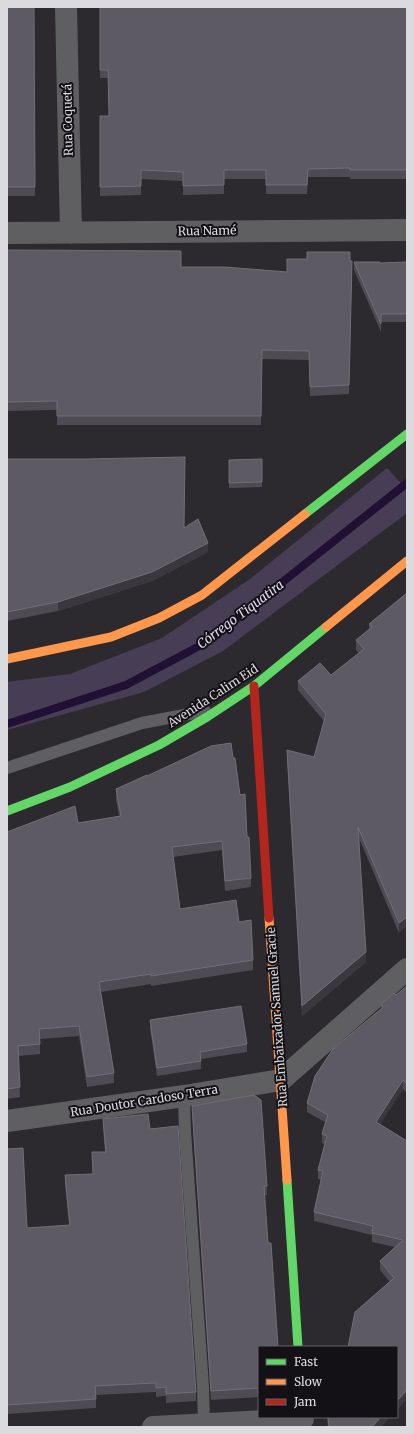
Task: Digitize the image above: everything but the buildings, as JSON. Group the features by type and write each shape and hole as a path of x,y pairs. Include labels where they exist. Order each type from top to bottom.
{"main road":[{"path":"7,659 111,637 159,618 202,595 407,434"},
{"name":"Avenida Calim Eid","path":"7,810 70,787 159,745 220,709 254,686 407,561"},
{"name":"Rua Embaixador Samuel Gracie","path":"254,686 298,1346"}],"street":[{"name":"Rua Coquetá","path":"66,7 71,233"},
{"name":"Rua Namé","path":"7,233 407,230"},
{"path":"281,1080 407,970"},
{"name":"Rua Doutor Cardoso Terra","path":"7,1121 184,1096 281,1080"},
{"path":"153,1427 303,1421"}],"lane":[{"path":"7,768 142,723 220,709"},
{"path":"184,1096 185,1132 203,1386 204,1424"}],"shaded area":[{"path":"387,468 407,490 407,513 223,651 144,692 7,730 7,682 70,674 162,638 250,579"}],"waterway":[{"name":"Córrego Tiquatira","path":"7,724 126,685 207,642 407,483"}],"traffic: fast":[{"path":"305,514 407,434"},
{"path":"7,811 70,787 159,745 207,717 254,686 326,627"},
{"path":"287,1180 298,1346"}],"traffic: slow":[{"path":"7,659 111,637 159,618 202,595 305,514"},
{"path":"326,627 407,561"},
{"path":"269,918 287,1180"}],"traffic: jam":[{"path":"254,686 269,918"}]}
